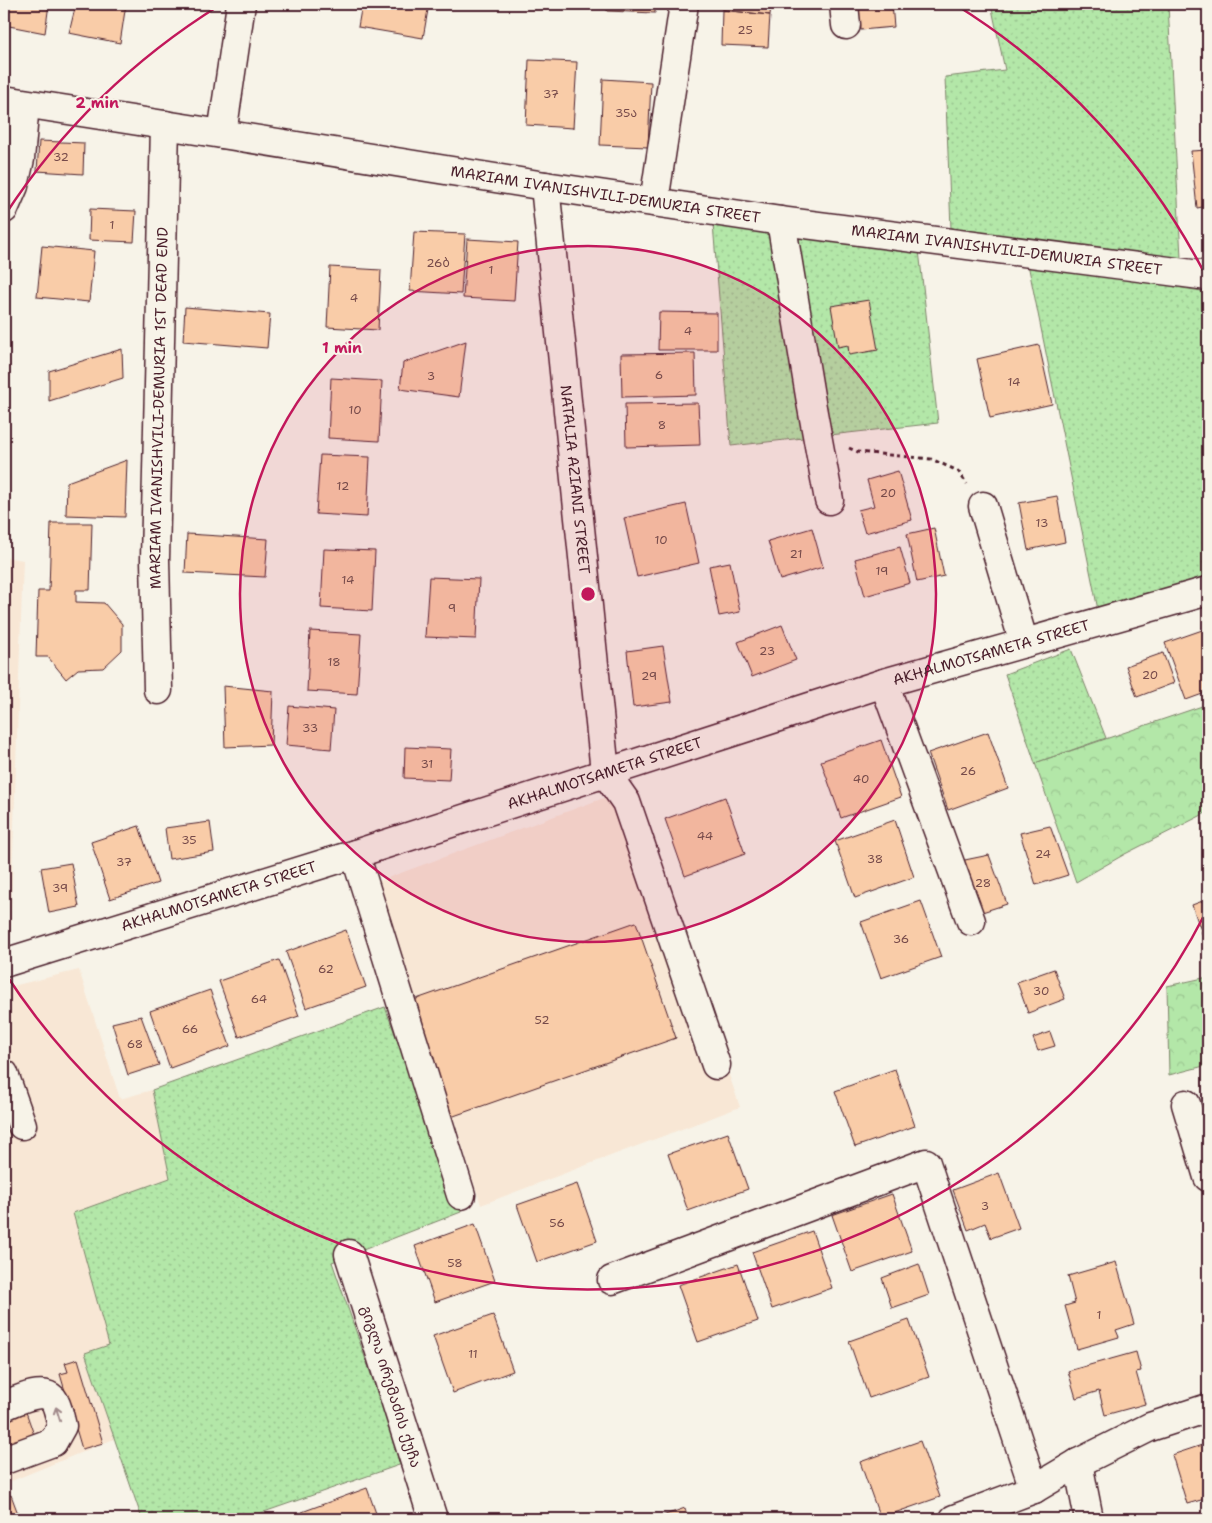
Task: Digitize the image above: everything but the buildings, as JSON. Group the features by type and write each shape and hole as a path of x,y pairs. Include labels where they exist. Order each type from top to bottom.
{"street":[{"path":"222,134 241,4"},
{"path":"654,202 684,4"},
{"path":"4,209 14,186 20,159 14,102"},
{"name":"MARIAM IVANISHVILI-DEMURIA STREET","path":"14,102 545,186 782,221 1208,276"},
{"name":"MARIAM IVANISHVILI-DEMURIA 1ST DEAD END","path":"158,690 155,559 165,126"},
{"name":"NATALIA AZIANI STREET","path":"545,186 605,772"},
{"path":"782,221 815,430 829,500"},
{"path":"983,506 1024,643"},
{"name":"AKHALMOTSAMETA STREET","path":"4,963 355,854 884,683 1208,591"},
{"path":"884,683 971,921"},
{"path":"605,772 626,802 716,1065"},
{"path":"355,854 461,1195"},
{"path":"4,1074 22,1125"},
{"path":"1186,1104 1208,1177"},
{"path":"612,1280 926,1163 1034,1489"},
{"name":"გიგლა ირემაძის ქუჩა","path":"349,1254 433,1519"},
{"path":"4,1406 38,1394 47,1395 54,1400 62,1426 53,1442 4,1460"},
{"path":"954,1519 1034,1489 1078,1463 1150,1427 1208,1408"},
{"path":"1078,1463 1089,1519"}],"path":[{"path":"815,430 858,452 931,459 958,471 983,506"}],"shaded area":[{"path":"4,557 23,560 10,941 4,942"},
{"path":"631,788 740,1107 481,1205 379,881"},
{"path":"79,970 120,1099 152,1090 170,1178 73,1213 109,1345 85,1354 114,1439 4,1484 4,988"}],"green space":[{"path":"991,4 1168,4 1181,258 951,229 945,77 1005,70"},
{"path":"713,224 919,250 938,423 731,446"},
{"path":"1028,264 1208,292 1208,575 1098,610"},
{"path":"1071,649 1106,738 1035,763 1005,674"},
{"path":"1208,704 1208,812 1125,854 1076,882 1035,763"},
{"path":"1208,977 1208,1065 1169,1075 1167,986"},
{"path":"385,1007 461,1212 332,1262 402,1464 244,1519 142,1519 85,1353 109,1345 73,1213 170,1178 152,1090"}]}
